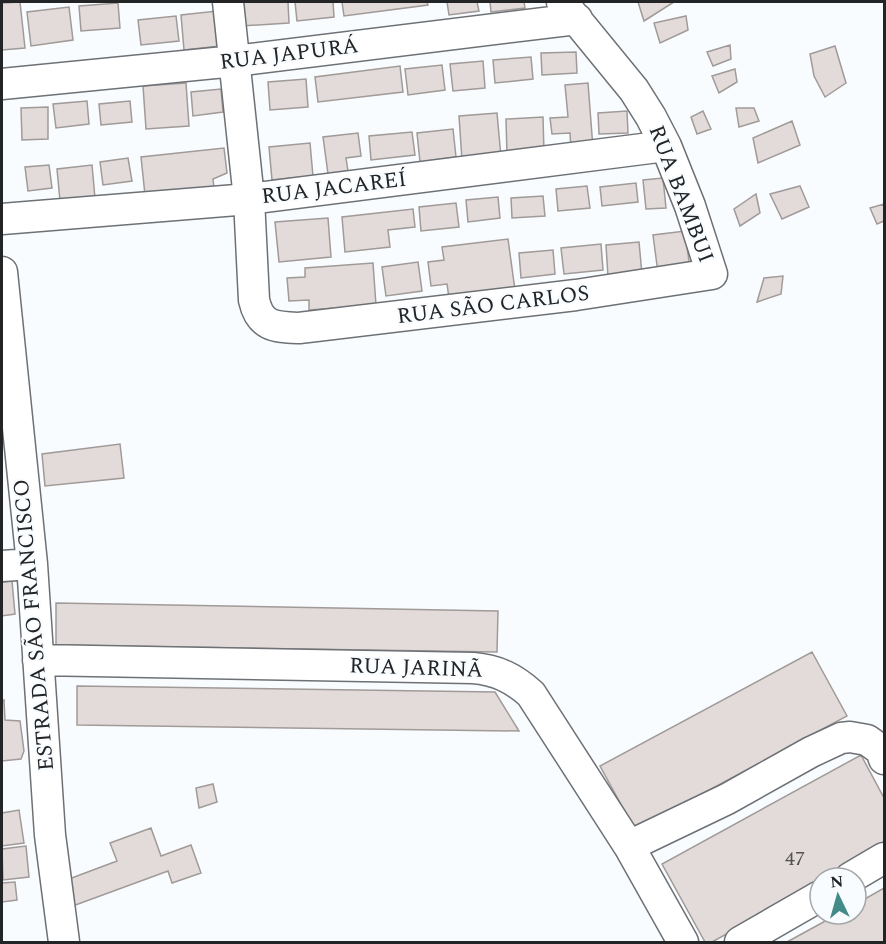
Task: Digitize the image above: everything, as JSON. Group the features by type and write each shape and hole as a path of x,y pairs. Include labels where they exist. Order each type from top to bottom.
{"street":[{"path":"228,2 249,199"},
{"name":"RUA JAPURÁ","path":"2,84 235,61 569,10"},
{"name":"RUA BAMBUI","path":"569,10 634,90 651,117 666,146 690,206 712,274"},
{"name":"RUA JACAREÍ","path":"2,219 249,199 666,146"},
{"name":"RUA SÃO CARLOS","path":"249,199 254,300 261,317 273,326 299,328 470,308 576,295 712,274"},
{"name":"ESTRADA SÃO FRANCISCO","path":"2,272 32,564 50,835 64,942"},
{"path":"2,566 32,564"},
{"name":"RUA JARINÃ","path":"38,660 474,668 508,676 531,694 629,846 683,942"},
{"path":"629,846 727,799 811,752 841,738 850,737 876,749"},
{"path":"868,868 885,858"},
{"path":"740,942 808,903"}],"building":[{"path":"20,2 25,48 2,50 2,3"},
{"path":"239,2 288,2 289,23 241,26"},
{"path":"295,2 333,2 334,17 297,21"},
{"path":"342,2 427,2 428,5 344,16"},
{"path":"447,2 477,2 479,11 449,15"},
{"path":"490,2 524,2 525,8 491,12"},
{"path":"638,2 674,2 644,21"},
{"path":"118,3 120,28 81,31 79,6"},
{"path":"69,7 73,40 31,46 27,12"},
{"path":"217,11 220,46 184,50 181,15"},
{"path":"176,16 179,41 141,45 138,20"},
{"path":"686,16 688,30 660,43 654,23"},
{"path":"730,45 731,59 713,66 707,52"},
{"path":"835,46 846,83 825,97 814,76 810,54"},
{"path":"576,52 577,73 542,75 541,53"},
{"path":"531,57 533,79 495,83 493,60"},
{"path":"483,61 485,88 453,91 450,64"},
{"path":"442,65 445,90 408,95 405,69"},
{"path":"400,66 403,92 318,102 315,77"},
{"path":"735,69 737,82 719,93 712,76"},
{"path":"306,79 308,107 270,110 268,82"},
{"path":"186,83 189,126 146,129 143,86"},
{"path":"588,83 593,148 571,150 570,133 552,134 550,118 568,117 565,85"},
{"path":"221,89 223,112 193,116 191,92"},
{"path":"87,101 89,124 56,128 53,104"},
{"path":"130,101 132,122 101,125 99,104"},
{"path":"48,107 48,139 22,140 21,108"},
{"path":"736,108 754,108 759,121 739,127"},
{"path":"627,111 628,133 599,134 598,113"},
{"path":"703,111 711,129 697,134 691,117"},
{"path":"497,113 501,157 462,160 459,116"},
{"path":"543,117 544,153 507,155 506,119"},
{"path":"792,121 800,145 758,163 753,138"},
{"path":"453,129 456,157 420,162 417,133"},
{"path":"412,132 415,155 371,160 369,136"},
{"path":"358,133 361,156 346,158 348,171 328,174 323,137"},
{"path":"310,143 313,176 272,180 269,147"},
{"path":"224,148 227,173 213,179 214,188 145,195 141,157"},
{"path":"128,158 132,181 103,185 100,162"},
{"path":"49,165 52,188 28,191 25,167"},
{"path":"92,165 95,198 60,201 57,169"},
{"path":"663,178 666,208 646,209 643,180"},
{"path":"636,183 638,202 602,206 600,187"},
{"path":"587,186 590,208 558,211 556,189"},
{"path":"800,186 809,207 782,219 770,194"},
{"path":"756,194 760,213 740,226 734,209"},
{"path":"543,196 545,216 512,218 511,198"},
{"path":"498,197 500,218 468,222 466,200"},
{"path":"456,203 459,227 421,231 419,207"},
{"path":"884,204 884,221 877,224 870,208"},
{"path":"413,209 415,227 388,230 390,247 345,252 342,217"},
{"path":"328,218 331,257 279,262 275,222"},
{"path":"685,231 690,269 658,273 653,235"},
{"path":"508,239 515,290 449,298 447,284 431,286 428,262 444,260 442,247"},
{"path":"639,242 642,274 608,277 606,245"},
{"path":"601,244 603,270 564,274 561,248"},
{"path":"553,250 555,274 521,278 519,253"},
{"path":"418,262 422,291 386,296 382,267"},
{"path":"373,263 376,305 309,310 309,300 289,301 287,278 305,277 305,268"},
{"path":"783,276 781,294 757,302 764,278"},
{"path":"120,444 124,478 45,486 42,454"},
{"path":"12,581 15,614 2,616 2,582"},
{"path":"56,603 498,611 497,652 56,645"},
{"path":"812,652 847,716 635,830 600,766"},
{"path":"77,686 495,692 519,731 77,725"},
{"path":"4,700 5,720 20,721 24,751 21,759 2,761 2,701"},
{"path":"861,755 884,798 884,848 851,866 808,866 808,890 712,942 705,942 662,864"},
{"path":"213,784 217,802 199,808 196,788"},
{"path":"19,810 24,843 2,846 2,813"},
{"path":"151,828 161,856 191,845 201,873 172,883 168,871 70,907 61,882 117,861 110,843"},
{"path":"26,846 29,877 3,880 2,849"},
{"path":"15,882 17,900 2,902 2,883"},
{"path":"884,888 884,942 787,942 816,926 868,926 868,897"}]}
